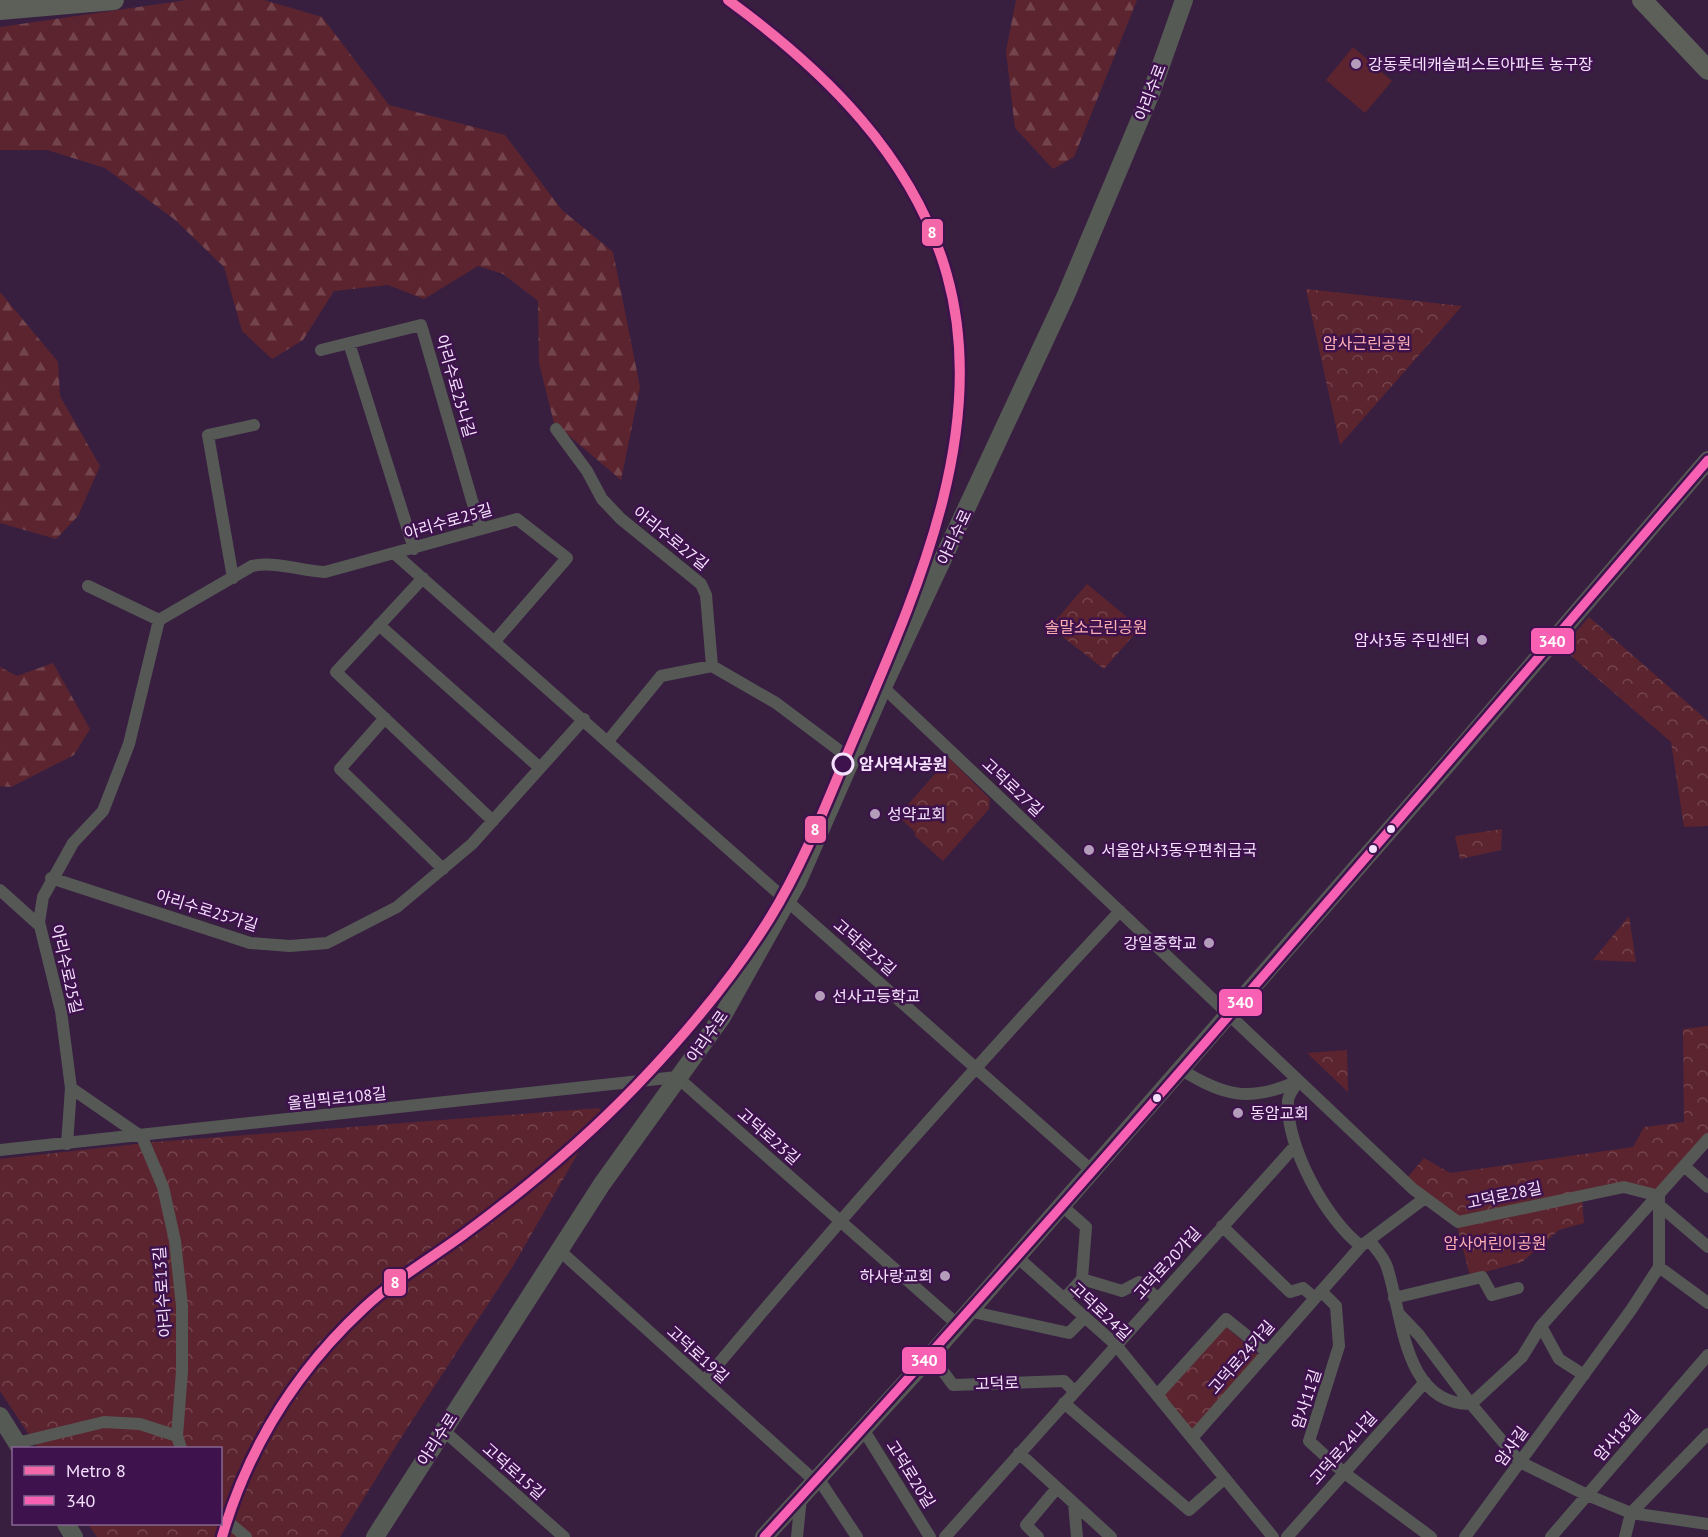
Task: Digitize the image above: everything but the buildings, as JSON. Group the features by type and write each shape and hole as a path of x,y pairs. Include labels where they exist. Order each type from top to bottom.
{"main road":[{"path":"0,10 114,0"},
{"path":"1642,0 1708,70"}],"street":[{"name":"아리수로","path":"375,1537 559,1250 677,1077 722,1017 788,901 883,687 1066,295 1151,93 1184,0"},
{"name":"아리수로25나길","path":"349,343 421,325 480,528"},
{"path":"321,350 349,343 414,549"},
{"path":"233,578 208,435 254,425"},
{"name":"아리수로27길","path":"556,429 587,471 602,499 621,519 701,584 706,595 711,666"},
{"path":"764,1537 931,1355 1450,761 1708,460"},
{"name":"아리수로25길","path":"67,1144 71,1088 61,1011 39,926 43,897 51,878 73,843 104,811 129,744 159,620 252,566 267,563 307,572 325,572 517,519 567,558 495,641"},
{"name":"아리수로25길","path":"395,554 788,901"},
{"path":"423,579 336,672 493,821"},
{"path":"88,586 159,620"},
{"path":"380,625 540,768"},
{"path":"608,741 661,676 711,666 776,703 852,760"},
{"name":"고덕로27길","path":"883,687 1228,1014"},
{"path":"385,718 340,769 443,869"},
{"name":"아리수로25가길","path":"51,878 250,943 290,946 327,943 397,907 443,869 493,821 584,719"},
{"path":"0,890 39,926"},
{"name":"고덕로25길","path":"788,901 1091,1170"},
{"path":"704,1381 839,1220 975,1066 1120,911"},
{"name":"고덕로28길","path":"1228,1014 1425,1198 1458,1222 1624,1187 1659,1200"},
{"path":"1180,1069 1208,1087 1245,1096 1278,1090 1298,1081"},
{"name":"올림픽로108길","path":"0,1150 142,1137 677,1077"},
{"name":"고덕로23길","path":"677,1077 839,1220 963,1318"},
{"path":"1298,1081 1288,1100 1295,1146 1344,1233 1365,1243 1387,1264 1412,1363 1432,1392 1461,1404 1471,1404 1522,1357 1541,1326 1659,1200 1708,1138"},
{"path":"71,1088 142,1137"},
{"name":"아리수로13길","path":"142,1137 163,1187 175,1241 182,1317 182,1371 177,1436 180,1447"},
{"name":"고덕로20가길","path":"945,1537 1115,1344 1295,1146"},
{"path":"1684,1166 1708,1187"},
{"name":"고덕로24가길","path":"1192,1438 1365,1243 1425,1198"},
{"path":"1659,1200 1708,1247"},
{"path":"1659,1200 1659,1267 1708,1303"},
{"path":"1061,1205 1086,1227 1082,1279 1064,1299"},
{"path":"1222,1226 1290,1292 1303,1288 1318,1295"},
{"name":"고덕로19길","path":"559,1250 817,1480 857,1537"},
{"name":"고덕로24길","path":"1016,1256 1115,1344 1273,1537"},
{"name":"암사길","path":"1465,1537 1631,1310 1659,1267"},
{"path":"1394,1298 1482,1277 1492,1295 1518,1288"},
{"path":"1082,1279 1122,1291 1139,1282 1157,1298"},
{"name":"암사11길","path":"1318,1295 1336,1305 1339,1346 1309,1441 1343,1472 1431,1537"},
{"path":"1398,1314 1419,1335 1471,1404 1520,1462 1587,1495 1631,1513 1708,1524"},
{"path":"963,1318 1069,1333 1085,1317"},
{"path":"1157,1395 1226,1319 1267,1352"},
{"path":"1541,1326 1559,1359 1584,1375"},
{"name":"고덕로","path":"931,1355 953,1385 1064,1381 1074,1390"},
{"name":"암사18길","path":"1553,1537 1708,1355"},
{"name":"고덕로24나길","path":"1287,1537 1425,1382"},
{"path":"1064,1402 1190,1510 1225,1478"},
{"path":"0,1416 19,1446 105,1422 140,1424 177,1436"},
{"name":"고덕로20길","path":"863,1429 930,1537"},
{"name":"고덕로15길","path":"443,1430 564,1537"},
{"path":"1625,1537 1631,1513 1708,1434"},
{"path":"1019,1453 1111,1537"},
{"path":"1038,1537 1026,1525 1057,1488"},
{"path":"797,1537 801,1497"},
{"path":"1074,1503 1077,1537"},
{"path":"222,1517 246,1537"}],"green space":[{"path":"187,0 264,0 322,17 389,105 505,135 562,210 613,252 640,387 621,480 554,423 539,363 538,301 503,274 478,266 424,299 388,285 334,291 303,340 272,359 242,331 224,267 174,219 105,168 47,150 0,150 0,27"},
{"path":"1016,0 1137,0 1074,157 1053,169 1015,128 1006,51"},
{"name":"강동롯데캐슬퍼스트아파트 농구장","path":"1353,47 1392,81 1365,113 1326,80"},
{"name":"암사근린공원","path":"1306,289 1462,306 1340,445"},
{"path":"0,292 58,362 60,396 100,466 78,516 56,539 0,523"},
{"name":"솔말소근린공원","path":"1087,584 1140,628 1104,669 1050,627"},
{"path":"1589,617 1708,721 1708,826 1684,827 1671,742 1562,648"},
{"path":"53,663 90,729 74,755 11,787 0,786 0,667 17,676"},
{"path":"949,758 990,799 989,809 943,861 915,836 915,832 898,816"},
{"path":"1502,829 1501,850 1460,859 1455,836"},
{"path":"1629,916 1636,962 1593,960"},
{"path":"1708,1026 1708,1138 1659,1196 1624,1187 1458,1222 1408,1177 1424,1158 1450,1173 1633,1147 1644,1127 1684,1122 1683,1029"},
{"path":"1347,1050 1348,1092 1307,1053"},
{"path":"599,1108 601,1113 513,1266 404,1433 340,1537 97,1537 89,1525 222,1525 222,1447 37,1447 0,1391 0,1159 155,1142"},
{"name":"암사어린이공원","path":"1582,1199 1584,1223 1559,1230 1522,1262 1470,1276 1457,1226"},
{"path":"1226,1327 1259,1355 1191,1432 1163,1396"}],"metro line":[{"name":"8","path":"222,1537 233,1504 260,1442 296,1385 339,1332 388,1288 508,1201 595,1127 672,1047 740,963 783,896 805,852 877,684 921,571 940,512 953,453 959,394 958,334 947,275 932,232 912,192 889,155 831,87 764,27 728,0"}],"transit line":[{"name":"340","path":"764,1537 885,1405 1123,1137 1708,460"}],"place":[{"name":"강동롯데캐슬퍼스트아파트 농구장","path":"1356,64"},
{"name":"암사3동 주민센터","path":"1482,640"},
{"name":"암사역사공원","path":"843,764"},
{"name":"성약교회","path":"875,814"},
{"name":"서울암사3동우편취급국","path":"1089,850"},
{"name":"강일중학교","path":"1209,943"},
{"name":"선사고등학교","path":"820,996"},
{"name":"동암교회","path":"1238,1113"},
{"name":"하사랑교회","path":"945,1276"}]}
